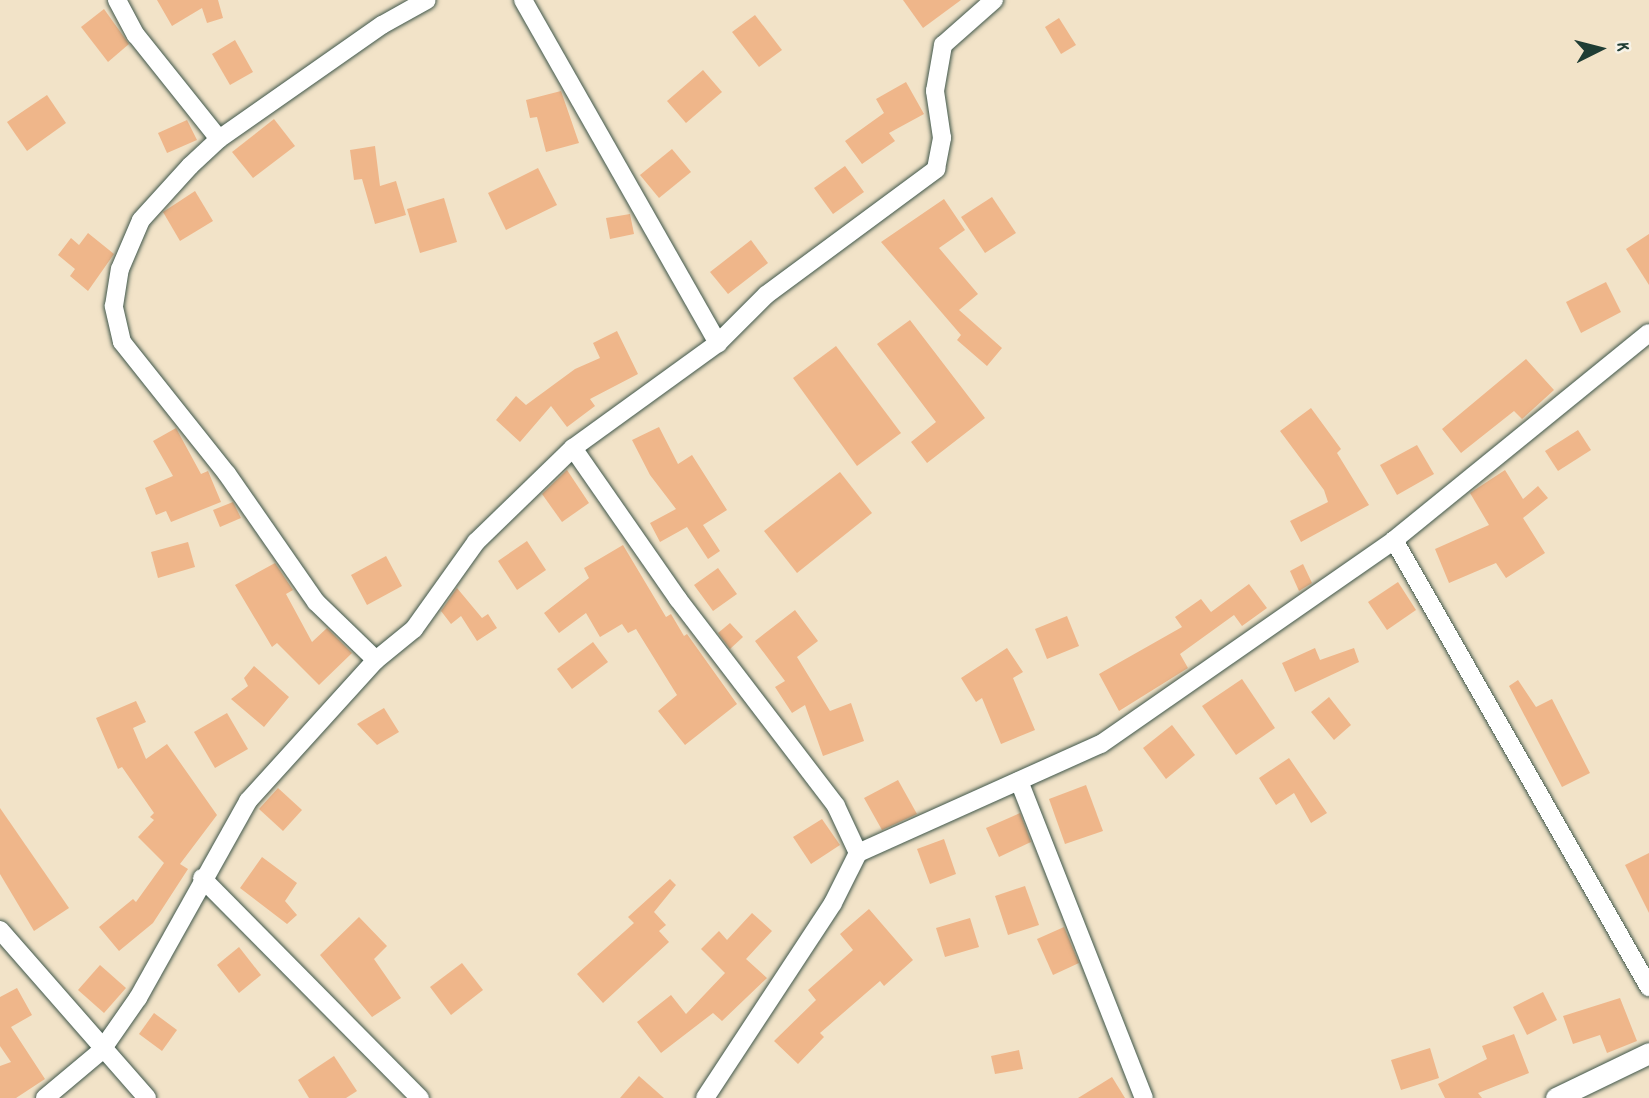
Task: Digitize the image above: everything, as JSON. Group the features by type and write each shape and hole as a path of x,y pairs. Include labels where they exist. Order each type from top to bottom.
{"street":[{"path":"117,0 136,36 219,139"},
{"path":"376,660 316,602 228,474 122,342 114,306 120,269 141,220 219,139 382,25 427,0"},
{"path":"523,0 718,343"},
{"path":"45,1098 101,1051 138,998 202,878 248,801 376,660 414,629 476,542 573,448 718,343 766,295 936,170 942,138 935,91 943,45 994,0"},
{"path":"705,1098 833,903 858,853 1101,744 1394,540 1649,334"},
{"path":"573,448 678,598 836,806 858,853"},
{"path":"1394,540 1649,987"},
{"path":"1019,781 1144,1098"},
{"path":"202,878 420,1098"},
{"path":"0,930 101,1051 147,1098"},
{"path":"1556,1098 1649,1053"}],"building":[{"path":"157,0 218,0 223,18 207,23 202,8 172,26"},
{"path":"903,0 961,0 923,28"},
{"path":"104,9 129,44 108,62 81,27"},
{"path":"755,15 782,50 759,67 732,32"},
{"path":"1059,18 1076,45 1061,54 1045,27"},
{"path":"235,40 253,72 230,85 212,54"},
{"path":"703,70 722,92 686,123 667,101"},
{"path":"906,82 924,114 889,133 895,141 862,164 845,141 884,113 876,99"},
{"path":"561,91 579,143 546,152 537,117 530,118 526,100"},
{"path":"47,95 66,123 27,151 7,122"},
{"path":"274,119 295,146 253,178 232,152"},
{"path":"187,120 197,140 167,153 158,133"},
{"path":"375,146 380,186 396,181 406,215 375,224 362,179 354,180 350,150"},
{"path":"672,149 691,172 659,198 640,175"},
{"path":"845,166 864,192 833,214 814,188"},
{"path":"538,168 557,205 506,230 488,193"},
{"path":"195,191 213,221 180,241 163,212"},
{"path":"992,197 1016,233 985,253 961,217"},
{"path":"444,198 457,242 420,253 407,209"},
{"path":"944,199 965,230 939,248 978,294 959,310 1002,348 987,366 957,340 961,335 881,242"},
{"path":"630,214 634,234 610,239 606,218"},
{"path":"88,233 114,254 88,291 70,276 75,269 58,255 71,238 79,245"},
{"path":"1649,234 1649,285 1626,249"},
{"path":"751,240 768,263 728,294 710,272"},
{"path":"1606,282 1621,312 1581,333 1566,302"},
{"path":"910,320 985,418 927,463 911,442 936,422 877,344"},
{"path":"617,331 638,374 590,399 595,406 567,427 551,406 520,442 496,420 516,396 526,405 575,369 600,358 593,343"},
{"path":"836,346 901,433 857,466 793,378"},
{"path":"1526,359 1554,390 1522,419 1514,411 1461,453 1442,429"},
{"path":"1311,408 1341,449 1337,453 1369,505 1301,542 1290,521 1328,502 1324,490 1280,431"},
{"path":"659,427 678,464 692,455 727,510 703,525 720,551 708,559 687,527 660,542 650,523 676,509 650,475 632,440"},
{"path":"176,428 201,474 208,471 221,502 171,522 166,511 156,515 145,488 173,476 153,441"},
{"path":"1578,430 1591,450 1558,471 1545,451"},
{"path":"1417,445 1434,474 1397,495 1380,465"},
{"path":"567,470 589,503 562,522 542,494"},
{"path":"1505,470 1523,499 1538,486 1548,498 1523,518 1545,553 1506,578 1496,563 1449,583 1435,549 1489,525 1470,493"},
{"path":"840,472 872,513 797,573 764,531"},
{"path":"233,502 241,518 220,527 213,510"},
{"path":"527,541 546,570 517,590 498,561"},
{"path":"188,542 195,567 158,578 151,552"},
{"path":"623,545 666,617 671,614 684,636 687,634 737,704 685,745 658,711 677,695 636,629 628,633 622,624 600,637 586,613 559,633 544,613 589,578 584,568"},
{"path":"386,556 402,586 367,605 351,575"},
{"path":"275,563 293,590 286,594 312,642 327,628 352,653 319,685 277,643 272,647 235,585"},
{"path":"1303,564 1312,583 1299,591 1290,571"},
{"path":"718,568 737,594 713,611 694,585"},
{"path":"1398,582 1416,610 1387,630 1368,602"},
{"path":"1249,584 1267,608 1242,626 1234,615 1180,654 1188,668 1119,711 1099,674 1182,627 1175,617 1201,599 1211,612"},
{"path":"457,588 482,618 488,614 497,628 477,641 461,616 451,624 441,611"},
{"path":"795,610 818,641 797,657 830,711 851,703 864,741 823,756 805,705 792,713 775,687 785,681 755,641"},
{"path":"1067,616 1079,646 1047,659 1035,629"},
{"path":"730,623 743,637 730,649 718,633"},
{"path":"593,642 608,662 572,689 557,669"},
{"path":"1007,648 1023,672 1013,678 1035,730 1001,744 982,698 976,702 961,678"},
{"path":"1315,648 1320,660 1354,648 1359,662 1295,692 1282,663"},
{"path":"254,666 289,697 264,727 231,699 248,686 244,678"},
{"path":"1242,679 1275,728 1236,755 1202,706"},
{"path":"1518,680 1536,707 1552,699 1590,773 1562,787 1509,686"},
{"path":"1329,697 1351,725 1334,740 1311,712"},
{"path":"136,701 146,722 133,728 146,759 167,744 217,815 180,864 188,869 153,923 119,951 99,927 133,899 136,902 164,863 138,837 154,820 150,817 154,813 122,767 118,769 96,718"},
{"path":"384,708 399,732 377,745 357,724"},
{"path":"227,713 248,749 215,768 194,732"},
{"path":"1172,725 1195,755 1166,779 1143,748"},
{"path":"1289,758 1327,813 1311,823 1294,793 1276,805 1259,778"},
{"path":"898,780 917,814 882,830 864,798"},
{"path":"1086,785 1103,831 1065,844 1049,799"},
{"path":"278,788 302,810 283,831 259,809"},
{"path":"0,808 69,908 34,931 0,874"},
{"path":"1020,813 1031,842 999,857 986,828"},
{"path":"822,819 840,845 811,864 793,837"},
{"path":"944,839 956,874 930,884 917,849"},
{"path":"1649,853 1649,913 1625,865"},
{"path":"262,857 297,883 285,901 297,915 287,924 240,888"},
{"path":"670,879 676,885 654,912 666,925 659,931 669,942 603,1003 577,974 634,923 628,917"},
{"path":"1025,886 1039,925 1008,935 995,896"},
{"path":"869,909 913,960 884,986 880,981 820,1033 824,1037 798,1064 774,1041 816,1000 808,990 853,950 840,934"},
{"path":"752,913 772,931 746,959 767,978 722,1021 713,1013 661,1053 637,1022 671,995 686,1014 725,973 701,949 719,931 727,940"},
{"path":"359,917 387,946 374,959 401,998 372,1017 320,955"},
{"path":"970,918 979,947 945,957 936,928"},
{"path":"1064,927 1079,963 1053,975 1037,939"},
{"path":"239,947 261,975 239,993 217,965"},
{"path":"462,963 483,990 451,1015 430,987"},
{"path":"100,965 126,988 104,1013 78,990"},
{"path":"17,988 32,1015 11,1027 45,1079 16,1098 0,1098 0,1066 11,1062 0,1046 0,997"},
{"path":"1543,992 1557,1020 1527,1035 1513,1007"},
{"path":"1620,998 1637,1041 1607,1053 1600,1035 1573,1044 1563,1016"},
{"path":"154,1013 177,1030 162,1051 139,1034"},
{"path":"1514,1034 1529,1073 1478,1093 1482,1098 1445,1098 1438,1084 1487,1059 1482,1046"},
{"path":"1430,1048 1439,1078 1401,1090 1391,1060"},
{"path":"1019,1050 1023,1069 995,1074 991,1056"},
{"path":"334,1056 357,1091 346,1098 309,1098 298,1080"},
{"path":"639,1076 664,1098 620,1098"},
{"path":"1112,1077 1125,1098 1078,1098"}]}
